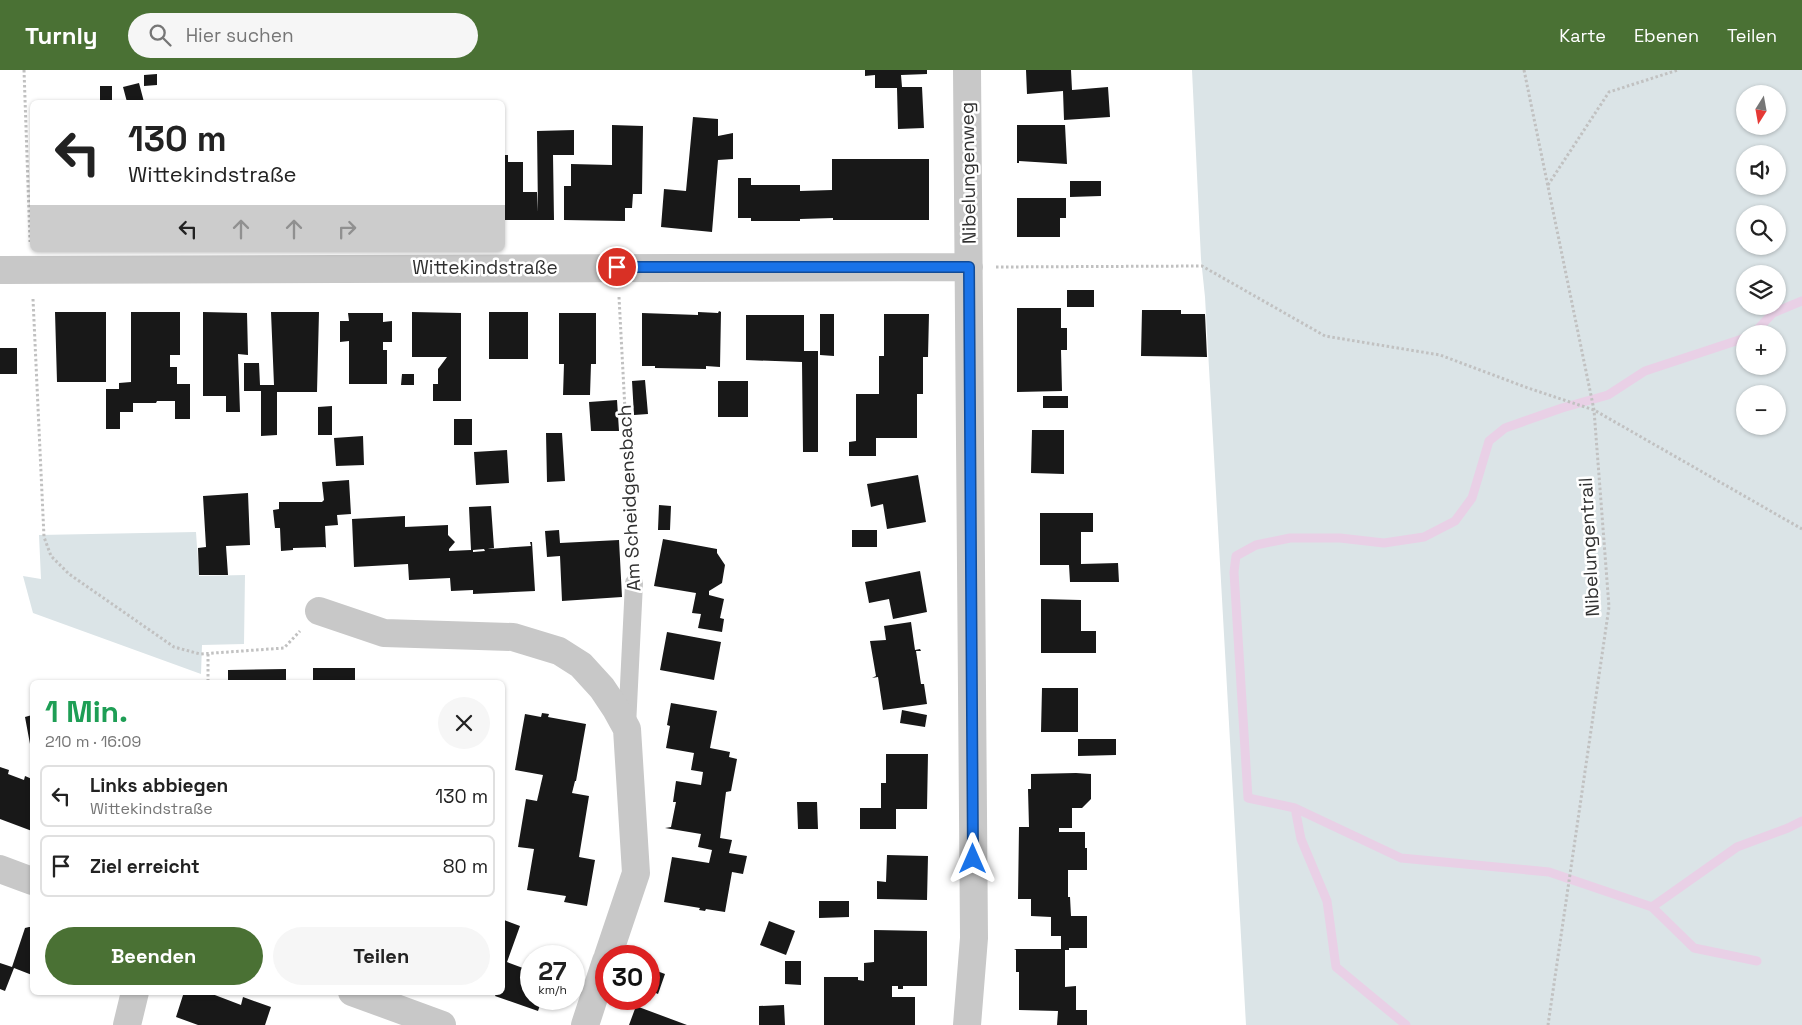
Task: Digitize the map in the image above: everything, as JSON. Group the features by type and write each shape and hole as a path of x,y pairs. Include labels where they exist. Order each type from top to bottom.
{"street":[{"name":"Nibelungenweg","path":"967,70 974,938 967,1025"},
{"name":"Wittekindstraße","path":"0,270 969,267"},
{"name":"Am Scheidgensbach","path":"319,611 384,633 513,637 559,651 581,665 602,688 616,708 627,729 636,873 612,945"},
{"path":"0,869 30,880"},
{"path":"127,1025 134,995"},
{"path":"360,995 442,1025"},
{"path":"585,1025 595,995"}],"lane":[{"name":"Am Scheidgensbach","path":"627,729 634,583"}],"path":[{"path":"24,70 30,243"},
{"name":"Nibelungentrail","path":"1524,70 1594,410 1609,607 1548,1025"},
{"path":"1548,185 1609,92 1678,70"},
{"path":"31,252 44,537 51,556 69,574 174,647 200,654 284,648 319,611"},
{"path":"969,267 1202,266 1325,336 1440,355 1594,410 1802,529"},
{"name":"Am Scheidgensbach","path":"617,267 634,583"},
{"path":"208,654 208,680"}],"shaded area":[{"path":"1192,70 1802,70 1802,1025 1246,1025 1205,297 1201,259"},
{"path":"196,532 199,576 245,575 244,644 202,645 201,674 33,613 23,576 41,579 39,535"}],"building":[{"path":"865,70 927,70 927,74 901,75 902,87 922,87 924,128 898,129 897,88 875,88 875,75 865,76"},
{"path":"1026,70 1071,70 1072,90 1108,87 1110,117 1064,120 1063,91 1027,94"},
{"path":"157,74 157,85 144,86 144,75"},
{"path":"139,83 143,100 126,100 123,87"},
{"path":"100,86 112,86 112,100 100,100"},
{"path":"693,117 718,119 718,136 733,133 733,159 718,160 712,232 661,227 664,189 686,191"},
{"path":"612,125 643,126 642,194 633,194 632,208 625,208 625,221 564,220 564,186 571,186 571,164 612,165"},
{"path":"1017,125 1065,125 1067,164 1019,161 1017,163"},
{"path":"574,130 574,155 553,155 554,220 505,220 505,155 508,155 508,162 523,162 523,192 537,192 538,212 537,131"},
{"path":"832,159 929,159 929,220 833,220 833,218 800,219 800,221 751,221 751,218 738,218 738,178 751,178 751,185 800,185 800,191 832,190"},
{"path":"1070,181 1101,181 1101,196 1070,197"},
{"path":"1017,198 1066,198 1066,218 1060,218 1060,237 1017,237"},
{"path":"1067,290 1094,290 1094,307 1067,307"},
{"path":"1017,308 1061,308 1061,328 1067,328 1067,350 1061,350 1062,391 1017,392"},
{"path":"1142,310 1181,310 1181,314 1205,314 1207,357 1141,356"},
{"path":"719,311 721,312 720,367 706,366 706,369 642,366 642,313 698,315 698,312 718,313"},
{"path":"55,312 106,312 106,382 57,382"},
{"path":"131,312 180,312 180,355 170,355 170,367 177,367 177,384 190,384 190,419 175,419 175,401 133,403 133,412 120,412 120,429 106,429 106,389 119,389 119,383 131,382"},
{"path":"203,312 247,313 248,355 238,354 240,412 226,412 226,396 203,396"},
{"path":"271,312 319,312 317,392 277,392 277,435 261,436 261,391 244,391 244,363 259,363 260,385 274,385"},
{"path":"412,312 461,313 461,401 433,401 433,384 438,384 438,369 447,357 412,357"},
{"path":"489,312 528,312 528,359 489,359"},
{"path":"348,313 383,313 383,322 392,321 392,342 383,342 383,350 387,350 387,384 349,384 349,341 340,342 340,321 349,321"},
{"path":"559,313 596,313 596,364 591,364 590,395 563,395 564,364 559,364"},
{"path":"820,314 834,314 834,356 820,355"},
{"path":"884,314 929,314 928,357 923,357 923,394 917,394 917,438 876,438 876,456 849,456 849,442 856,441 856,394 879,394 879,356 884,356"},
{"path":"746,315 804,315 804,351 818,351 818,452 803,452 802,362 746,360"},
{"path":"0,348 17,348 17,374 0,374"},
{"path":"402,374 414,374 414,385 401,385"},
{"path":"645,380 648,414 634,415 632,381"},
{"path":"718,381 748,381 748,417 718,417"},
{"path":"1043,396 1068,396 1068,408 1043,408"},
{"path":"617,400 619,431 591,431 589,402"},
{"path":"332,406 332,435 318,435 318,407"},
{"path":"454,419 472,419 472,445 454,445"},
{"path":"1032,430 1064,430 1064,474 1031,473"},
{"path":"546,433 562,433 565,481 547,482"},
{"path":"363,436 364,465 336,466 334,438"},
{"path":"507,450 509,483 476,485 474,452"},
{"path":"918,475 926,522 887,529 883,504 871,507 867,484"},
{"path":"349,480 351,514 337,515 338,525 325,526 326,548 293,548 293,550 281,551 280,528 275,528 273,510 279,509 279,502 322,502 324,500 322,482"},
{"path":"248,493 250,545 226,546 228,575 199,575 198,548 206,547 203,496"},
{"path":"659,505 671,506 670,530 658,530"},
{"path":"491,506 494,548 488,549 531,546 530,542 532,542 535,591 473,594 473,590 451,591 450,578 409,580 408,564 354,567 352,519 405,516 405,527 448,525 448,535 455,542 449,551 471,550 469,507","holes":["484,549 485,551 473,552 473,550"]},
{"path":"1040,513 1093,513 1093,532 1081,532 1081,564 1118,563 1119,582 1070,582 1069,565 1040,565"},
{"path":"559,530 560,543 619,540 622,597 562,601 560,556 547,557 545,531"},
{"path":"852,530 877,530 877,547 852,547"},
{"path":"663,539 717,549 717,553 725,565 722,583 709,591 709,595 724,599 720,618 724,619 722,632 698,628 701,614 692,613 696,593 654,586"},
{"path":"920,571 927,612 893,619 889,599 869,603 865,582"},
{"path":"1041,599 1081,600 1081,631 1096,631 1096,653 1041,653"},
{"path":"911,622 915,650 920,649 921,651 916,651 921,684 924,684 927,704 883,710 878,677 872,678 876,676 870,641 886,640 884,626"},
{"path":"667,632 721,642 714,680 660,670"},
{"path":"313,668 355,668 355,680 313,680"},
{"path":"286,669 286,680 228,680 228,670"},
{"path":"1042,688 1078,688 1078,732 1041,732"},
{"path":"671,703 717,711 710,748 730,752 729,757 737,759 731,791 726,792 720,838 732,840 729,853 747,856 743,874 732,872 725,912 706,909 705,911 699,910 700,908 664,902 672,857 709,863 712,850 698,847 701,834 665,828 671,827 676,802 673,802 676,781 701,785 703,772 691,770 694,753 666,748 670,726 667,725"},
{"path":"902,710 927,715 925,727 900,723"},
{"path":"542,713 549,714 548,717 586,724 576,781 572,793 589,796 579,857 595,860 587,906 564,902 566,896 527,890 534,849 518,847 526,799 537,801 543,775 515,770 525,714 541,717"},
{"path":"30,716 30,744 25,717"},
{"path":"1078,739 1116,739 1116,755 1078,756"},
{"path":"886,754 928,754 927,809 896,809 896,829 860,829 860,808 881,808 881,783 886,783"},
{"path":"0,767 9,770 8,774 24,780 25,776 30,778 30,830 0,819"},
{"path":"1031,774 1091,774 1091,799 1082,808 1072,808 1072,828 1059,828 1059,832 1085,832 1087,870 1068,870 1068,897 1070,897 1071,916 1087,916 1087,948 1069,948 1069,950 1065,950 1065,987 1076,986 1076,1010 1087,1010 1087,1025 1057,1025 1058,1011 1019,1010 1019,972 1016,972 1016,950 1014,949 1061,949 1061,936 1051,936 1051,917 1031,916 1031,899 1018,899 1019,827 1029,827 1028,789 1031,789"},
{"path":"797,802 817,802 818,829 798,829"},
{"path":"887,855 928,856 927,900 877,899 877,881 886,882"},
{"path":"819,901 849,901 849,917 819,918"},
{"path":"505,920 520,926 507,962 520,967 520,1005 495,996 505,995"},
{"path":"769,921 795,931 786,955 760,945"},
{"path":"30,927 30,974 14,968 5,991 0,989 0,963 12,967 25,928"},
{"path":"874,930 927,931 927,986 903,986 903,989 898,989 898,986 892,986 892,997 915,997 915,1025 824,1025 824,977 858,977 858,980 864,981 864,963 874,962"},
{"path":"785,961 801,961 801,985 785,984"},
{"path":"660,972 665,974 660,988"},
{"path":"183,995 215,995 241,1005 243,997 271,1007 265,1025 198,1025 176,1017"},
{"path":"784,1005 785,1025 759,1025 759,1006"},
{"path":"635,1010 647,1010 687,1025 629,1025"}],"waterway":[{"path":"1762,325 1773,313 1802,301"},
{"path":"1406,1025 1336,967 1327,901 1301,839 1295,808 1248,798 1234,572 1236,556 1256,545 1290,538 1340,538 1384,543 1424,537 1455,521 1472,498 1489,441 1505,428 1562,408 1608,395 1645,371 1736,341"},
{"path":"1295,808 1401,858 1549,872 1652,907 1737,847 1802,821"},
{"path":"1652,907 1694,948 1757,961"}],"route":[{"path":"617,267 969,267 973,859"}]}
